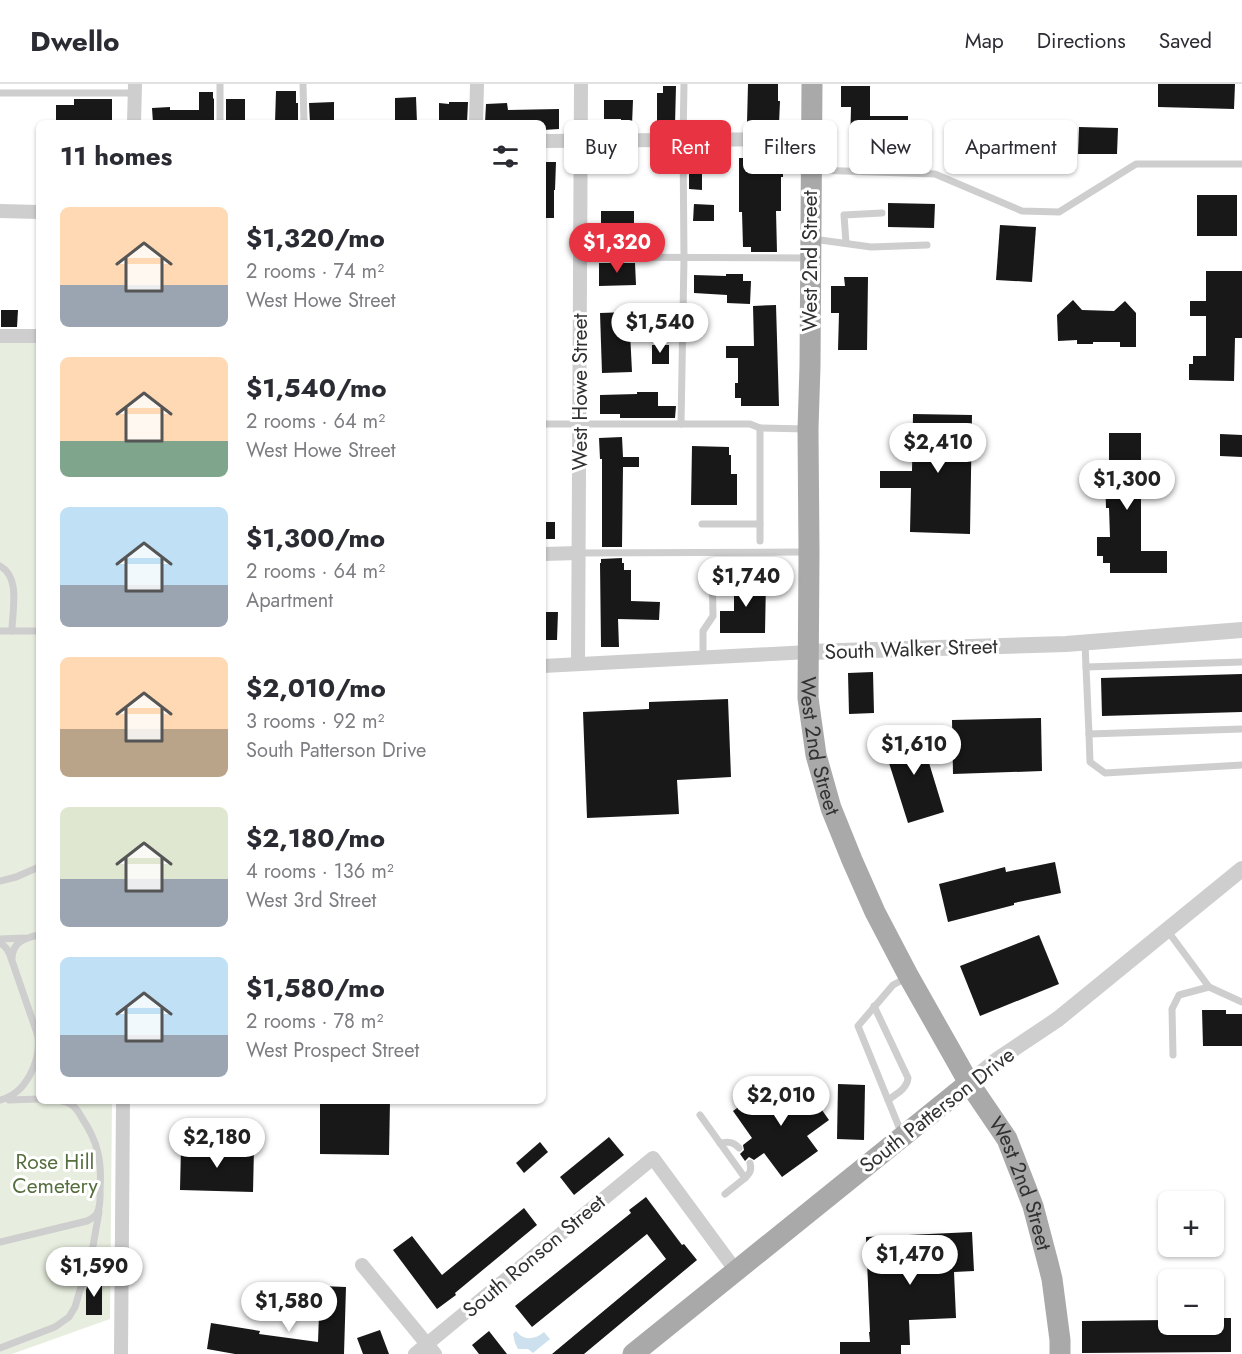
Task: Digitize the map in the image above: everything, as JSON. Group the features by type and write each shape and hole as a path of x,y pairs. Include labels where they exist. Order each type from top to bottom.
{"main road":[{"name":"West 2nd Street","path":"811,120 812,84"},
{"name":"West 2nd Street","path":"810,174 808,698 816,755 831,808 875,912 969,1083 1007,1139 1033,1206 1052,1279 1060,1354"},
{"name":"South Patterson Drive","path":"633,1354 969,1083"}],"street":[{"path":"476,120 477,84"},
{"name":"West Howe Street","path":"581,84 581,120"},
{"path":"134,120 135,88"},
{"path":"546,141 564,141"},
{"name":"West Howe Street","path":"578,664 581,174"},
{"path":"0,212 36,212"},
{"path":"0,336 36,336"},
{"path":"546,554 579,553"},
{"name":"South Walker Street","path":"546,666 809,652 1084,643 1242,630"},
{"name":"South Patterson Drive","path":"969,1083 997,1060 1058,1019 1242,869"},
{"path":"121,1354 123,1104"},
{"name":"South Ronson Street","path":"415,1354 431,1349 653,1158 736,1271"},
{"path":"362,1265 431,1349"}],"lane":[{"path":"220,84 220,120"},
{"path":"303,84 304,120"},
{"path":"683,120 684,84"},
{"path":"0,93 135,88"},
{"path":"837,171 935,174 1022,211 1059,212 1136,164 1242,164"},
{"path":"681,424 683,174"},
{"path":"846,243 844,215 882,213"},
{"path":"580,257 684,258 846,243 871,247 927,245"},
{"path":"546,424 750,424 760,428 808,429"},
{"path":"760,428 760,541"},
{"path":"702,524 759,524"},
{"path":"579,553 809,552"},
{"path":"0,566 6,569 13,588 12,631"},
{"path":"703,657 703,631 713,616 712,567"},
{"path":"0,631 36,631"},
{"path":"1084,643 1090,762 1105,773 1242,765"},
{"path":"1086,667 1242,662"},
{"path":"1089,734 1242,729"},
{"path":"0,881 36,868"},
{"path":"1167,930 1209,987 1242,1002"},
{"path":"0,941 36,936"},
{"path":"12,960 15,947 25,938"},
{"path":"0,941 12,960 36,1031"},
{"path":"903,1136 858,1026 893,985 909,977"},
{"path":"1173,1055 1172,1009 1179,994 1209,987"},
{"path":"874,1006 908,1078 903,1089 888,1100"},
{"path":"36,1058 31,1073 23,1085 14,1095 0,1100 36,1099"},
{"path":"0,1348 54,1327 73,1312 93,1246 99,1209 100,1167 97,1146 74,1104"},
{"path":"700,1115 745,1178"},
{"path":"720,1143 735,1143 739,1148"},
{"path":"725,1194 750,1173 752,1168 750,1163"},
{"path":"0,1242 87,1221 97,1214 99,1209"}],"green space":[{"name":"Rose Hill Cemetery","path":"0,338 36,338 36,1104 112,1104 110,1319 12,1354 0,1354"}],"water":[{"path":"516,1331 529,1338 537,1337 544,1332 550,1339 533,1353 528,1349 518,1349 513,1334"}],"building":[{"path":"748,84 778,84 779,120 747,120"},
{"path":"1158,84 1235,84 1234,109 1158,107"},
{"path":"663,86 676,86 675,120 657,120 657,93 663,93"},
{"path":"841,86 870,86 870,116 908,116 908,120 851,120 851,107 841,107"},
{"path":"276,91 296,91 298,120 275,120"},
{"path":"199,92 213,92 214,120 153,120 152,108 199,110"},
{"path":"416,97 417,120 395,120 395,98"},
{"path":"74,99 112,99 112,120 56,120 56,105 74,105"},
{"path":"226,99 245,99 245,120 226,120"},
{"path":"604,100 633,100 632,120 604,119"},
{"path":"334,102 334,120 310,120 309,103"},
{"path":"449,102 468,102 467,120 439,120 439,103 449,104"},
{"path":"507,103 508,110 559,109 559,129 546,130 546,120 485,120 486,104"},
{"path":"1079,127 1118,128 1117,154 1078,154"},
{"path":"739,158 743,158 743,174 783,174 781,177 781,211 776,211 777,252 751,252 751,247 743,247 742,212 739,212"},
{"path":"546,162 556,162 554,218 546,218"},
{"path":"689,174 702,174 702,190 689,189"},
{"path":"1197,195 1237,195 1237,236 1197,236"},
{"path":"888,203 935,204 934,228 888,227"},
{"path":"694,204 714,205 714,221 693,221"},
{"path":"601,211 634,211 634,252 601,251"},
{"path":"1000,225 1036,227 1032,282 996,280"},
{"path":"599,263 635,263 636,285 599,286"},
{"path":"1206,271 1242,271 1242,338 1235,338 1234,381 1189,380 1189,364 1193,364 1193,356 1206,356 1206,316 1190,316 1190,301 1206,301"},
{"path":"726,274 743,274 743,281 751,281 750,304 727,303 727,295 694,293 694,275 726,276"},
{"path":"844,277 868,277 867,350 838,350 839,313 831,313 831,286 845,286"},
{"path":"1073,300 1082,310 1114,311 1125,301 1136,313 1136,347 1120,347 1120,342 1077,344 1077,340 1058,341 1057,315"},
{"path":"776,305 779,406 741,406 741,398 735,398 735,383 738,383 738,358 726,358 726,346 754,346 753,306"},
{"path":"1,310 18,310 17,327 1,327"},
{"path":"629,312 632,372 602,373 600,313"},
{"path":"652,345 669,345 669,364 652,364"},
{"path":"637,392 658,392 658,406 676,406 675,418 620,418 620,414 600,414 600,395 637,394"},
{"path":"913,414 972,415 970,534 910,532 911,488 880,488 880,471 912,471"},
{"path":"1109,433 1141,433 1141,551 1167,551 1167,573 1110,573 1110,563 1103,563 1103,556 1097,556 1097,537 1110,537 1105,479 1109,479"},
{"path":"1220,434 1242,435 1242,457 1220,456"},
{"path":"622,437 623,457 639,457 639,467 623,467 622,547 602,547 602,459 600,459 599,438"},
{"path":"692,446 729,447 731,474 737,474 737,505 691,505"},
{"path":"546,522 555,522 555,539 546,539"},
{"path":"622,558 624,570 631,570 631,601 660,602 659,620 618,619 619,647 601,647 600,563 601,559"},
{"path":"734,579 766,579 765,633 720,633 720,611 734,611"},
{"path":"546,612 558,612 557,640 546,640"},
{"path":"873,672 874,713 849,714 848,673"},
{"path":"1242,674 1242,712 1102,716 1101,678"},
{"path":"728,699 731,777 677,780 679,814 587,818 583,712 649,709 649,702"},
{"path":"1041,718 1042,771 953,774 952,720"},
{"path":"927,730 933,751 926,753 944,812 908,823 883,744"},
{"path":"1055,862 1061,893 1014,903 1014,905 948,922 939,884 1005,867 1006,872"},
{"path":"1039,935 1059,984 980,1016 960,966"},
{"path":"1202,1010 1226,1010 1226,1014 1242,1014 1242,1046 1203,1046"},
{"path":"802,1082 829,1120 807,1136 818,1151 782,1177 764,1153 754,1160 749,1157 745,1161 740,1154 744,1150 743,1145 752,1138 733,1111 767,1086 777,1100"},
{"path":"838,1084 865,1085 864,1140 837,1139"},
{"path":"320,1104 390,1104 389,1155 320,1154"},
{"path":"609,1137 624,1155 574,1195 560,1177"},
{"path":"540,1142 548,1152 524,1173 516,1163"},
{"path":"181,1147 254,1148 253,1192 180,1190"},
{"path":"646,1197 682,1245 684,1244 697,1260 584,1354 552,1354 666,1259 647,1234 532,1327 515,1306 631,1213 629,1210"},
{"path":"524,1208 537,1225 437,1309 393,1250 412,1236 442,1275"},
{"path":"972,1232 974,1271 954,1272 956,1318 909,1320 910,1345 901,1345 901,1354 840,1354 840,1342 870,1342 866,1237"},
{"path":"89,1281 102,1281 102,1315 86,1315 86,1290"},
{"path":"320,1286 346,1287 344,1354 235,1354 207,1349 211,1323 260,1331 259,1334 318,1342"},
{"path":"1224,1318 1231,1318 1231,1352 1082,1353 1082,1321 1158,1320 1158,1335 1224,1335"},
{"path":"380,1330 389,1354 363,1354 357,1338"},
{"path":"489,1331 507,1354 479,1354 472,1345"}]}
